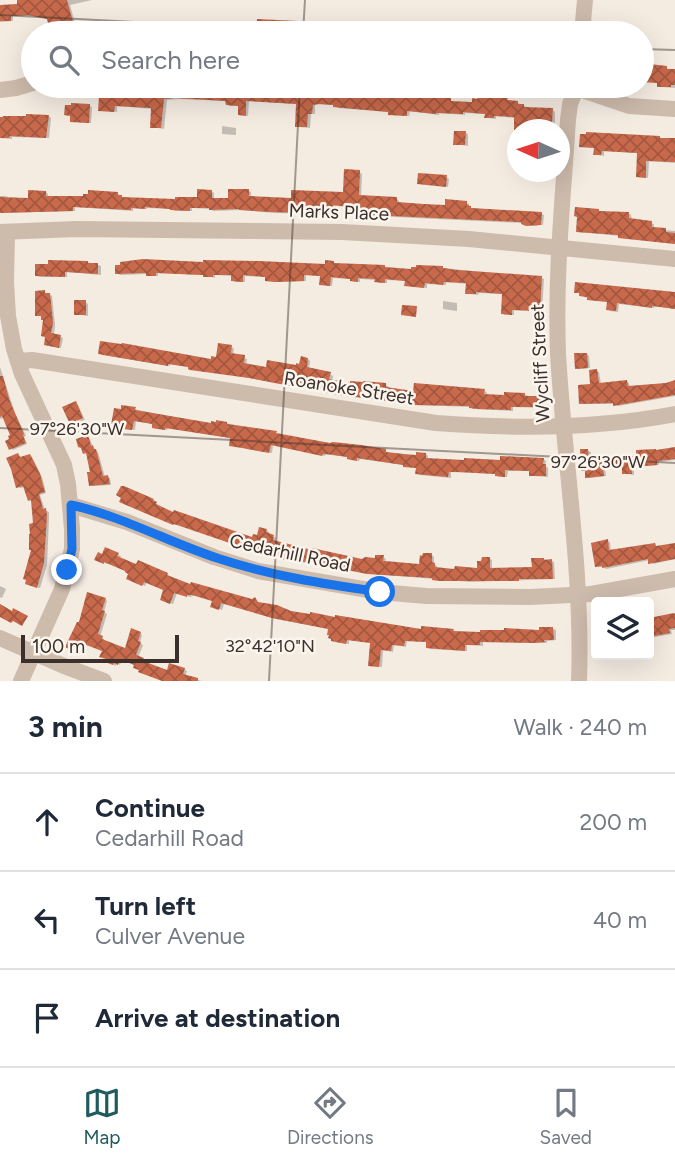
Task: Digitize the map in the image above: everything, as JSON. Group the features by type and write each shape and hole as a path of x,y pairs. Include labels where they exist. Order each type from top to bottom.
{"street":[{"path":"583,21 585,0"},
{"path":"0,90 21,87"},
{"name":"Wycliff Street","path":"571,98 557,308 578,595 579,681"},
{"path":"606,98 629,106 675,109"},
{"name":"Marks Place","path":"4,232 76,229 342,232 468,239 675,259"},
{"path":"4,232 8,316 14,349 22,374 58,448 71,505 72,549 62,589 21,681"},
{"name":"Roanoke Street","path":"18,361 33,360 436,423 493,427 564,426 642,420 675,414"},
{"name":"Cedarhill Road","path":"71,505 127,522 214,557 258,571 380,592 499,598 578,595 675,579"},
{"path":"0,638 104,681"}],"building":[{"path":"17,0 67,0 73,21 47,21 28,15 11,16 11,21 0,21 0,5 17,4"},
{"path":"257,19 298,21 257,21"},
{"path":"654,64 675,69 675,85 657,87 657,83 654,83"},
{"path":"99,98 175,98 164,99 161,128 150,128 151,108 115,106 114,112 98,111"},
{"path":"175,98 451,98 451,101 472,102 472,98 508,98 507,100 524,104 524,107 553,108 552,119 514,119 494,116 484,118 485,114 463,112 436,114 407,111 407,116 388,115 388,112 318,104 313,105 312,114 308,114 307,127 295,127 296,104 246,101 246,116 238,115 238,106 226,105 225,101"},
{"path":"90,104 89,123 70,122 70,116 64,115 65,105"},
{"path":"49,115 46,138 0,138 0,117"},
{"path":"454,131 466,131 465,145 453,145"},
{"path":"586,132 675,138 675,162 646,161 646,178 636,177 637,153 602,151 601,155 593,155 594,148 579,147 580,134"},
{"path":"344,169 360,170 359,195 397,197 397,202 424,204 445,205 445,199 467,201 471,208 542,212 541,225 349,214 350,207 333,205 333,214 209,208 190,208 190,211 145,207 131,210 73,207 73,211 0,213 0,197 28,198 28,190 46,191 46,196 83,196 88,194 88,190 118,192 122,197 175,199 197,197 197,189 212,190 212,198 228,198 228,189 249,189 249,196 291,198 291,190 343,192"},
{"path":"418,173 447,175 446,187 417,184"},
{"path":"575,207 629,212 629,218 652,221 652,227 666,228 666,232 675,233 675,244 576,232"},
{"path":"143,259 325,264 325,260 411,269 416,265 443,266 457,270 542,276 540,311 512,310 512,315 501,314 502,294 465,294 466,283 425,283 424,288 404,286 405,281 385,279 385,283 374,282 375,279 358,278 358,282 331,277 330,286 319,285 320,276 304,275 304,281 275,282 265,281 265,277 243,275 243,282 231,281 231,275 203,277 156,273 156,276 146,276 146,273 115,274 115,265 120,265 120,262"},
{"path":"48,260 98,263 98,274 65,272 65,277 35,276 35,264 48,264"},
{"path":"575,282 675,292 675,309 617,303 616,311 606,310 607,302 587,300 587,297 574,293"},
{"path":"45,290 45,293 50,293 53,323 51,333 61,335 59,348 44,345 45,337 41,336 43,320 41,316 35,316 35,291"},
{"path":"74,300 86,300 86,315 74,315"},
{"path":"402,305 417,306 416,317 401,315"},
{"path":"100,341 211,359 211,356 216,357 218,343 232,345 231,353 245,355 244,363 266,367 267,360 296,365 299,364 301,356 308,358 307,367 331,372 329,379 350,383 386,383 386,387 413,391 414,383 485,389 484,394 525,393 525,396 541,396 541,407 511,407 511,410 412,405 341,395 321,392 322,389 301,388 98,354"},
{"path":"574,353 587,353 588,368 575,369"},
{"path":"597,369 599,383 627,380 628,386 675,380 675,395 613,406 613,403 579,404 578,385 590,384 589,370"},
{"path":"0,376 3,376 26,443 9,450 5,441 10,435 2,416 0,417"},
{"path":"76,401 83,418 70,424 62,407"},
{"path":"121,405 136,407 135,410 211,423 216,420 330,443 386,449 386,452 416,455 416,452 426,453 426,458 544,458 546,476 529,476 529,471 505,470 505,477 459,472 449,472 448,477 415,474 416,468 403,465 357,458 357,461 327,454 322,456 271,445 269,453 229,446 230,438 152,428 152,424 134,421 132,430 123,429 111,425 114,408 121,409"},
{"path":"88,435 91,446 96,449 103,476 108,475 110,484 89,486 87,472 90,472 86,453 83,454 78,447 76,439"},
{"path":"675,447 675,459 657,461 657,465 632,467 632,474 622,474 622,468 603,468 604,476 585,478 585,471 581,471 580,449 588,449 589,457 636,456 636,450"},
{"path":"18,453 20,457 30,454 45,492 39,494 47,516 44,563 37,588 25,584 26,580 23,579 31,550 29,524 33,523 31,500 28,501 23,486 16,488 6,458"},
{"path":"121,486 154,499 156,504 173,512 174,510 252,537 253,534 257,535 259,527 267,529 266,532 274,535 273,540 312,550 362,559 384,555 383,561 419,564 420,555 432,553 435,567 454,569 455,566 477,568 477,561 481,561 482,557 490,557 490,568 532,567 531,558 544,558 552,559 553,579 439,581 432,578 367,574 292,560 291,562 173,525 119,502 121,498 116,495"},
{"path":"608,539 609,550 655,543 656,546 675,543 675,559 648,564 648,559 595,567 591,543"},
{"path":"105,547 119,553 117,556 136,564 138,560 190,584 191,582 252,599 255,597 258,602 277,605 291,611 421,629 421,626 454,629 453,631 480,632 504,628 539,630 539,627 553,627 554,640 535,643 480,642 480,645 465,645 465,651 426,648 426,642 405,641 404,646 392,645 391,651 381,650 379,667 368,666 370,643 347,640 346,644 331,641 327,635 328,629 272,618 221,603 219,610 210,607 212,601 192,595 187,597 174,593 170,604 160,600 163,590 144,582 142,586 126,579 128,574 125,571 94,560 98,552 102,554"},
{"path":"87,592 106,598 98,634 103,636 102,639 125,648 131,628 141,632 138,641 141,642 136,655 144,658 143,661 167,670 169,663 185,668 183,674 198,678 198,681 162,681 138,672 139,670 133,668 134,665 120,659 118,665 105,662 106,659 99,657 102,651 81,643 76,653 65,647 79,622"},
{"path":"0,604 28,616 22,626 0,617"},
{"path":"674,613 675,628 669,629 670,633 654,636 654,617"}],"route":[{"path":"67,570 72,549 71,505 127,522 214,557 258,571 380,592"}]}
